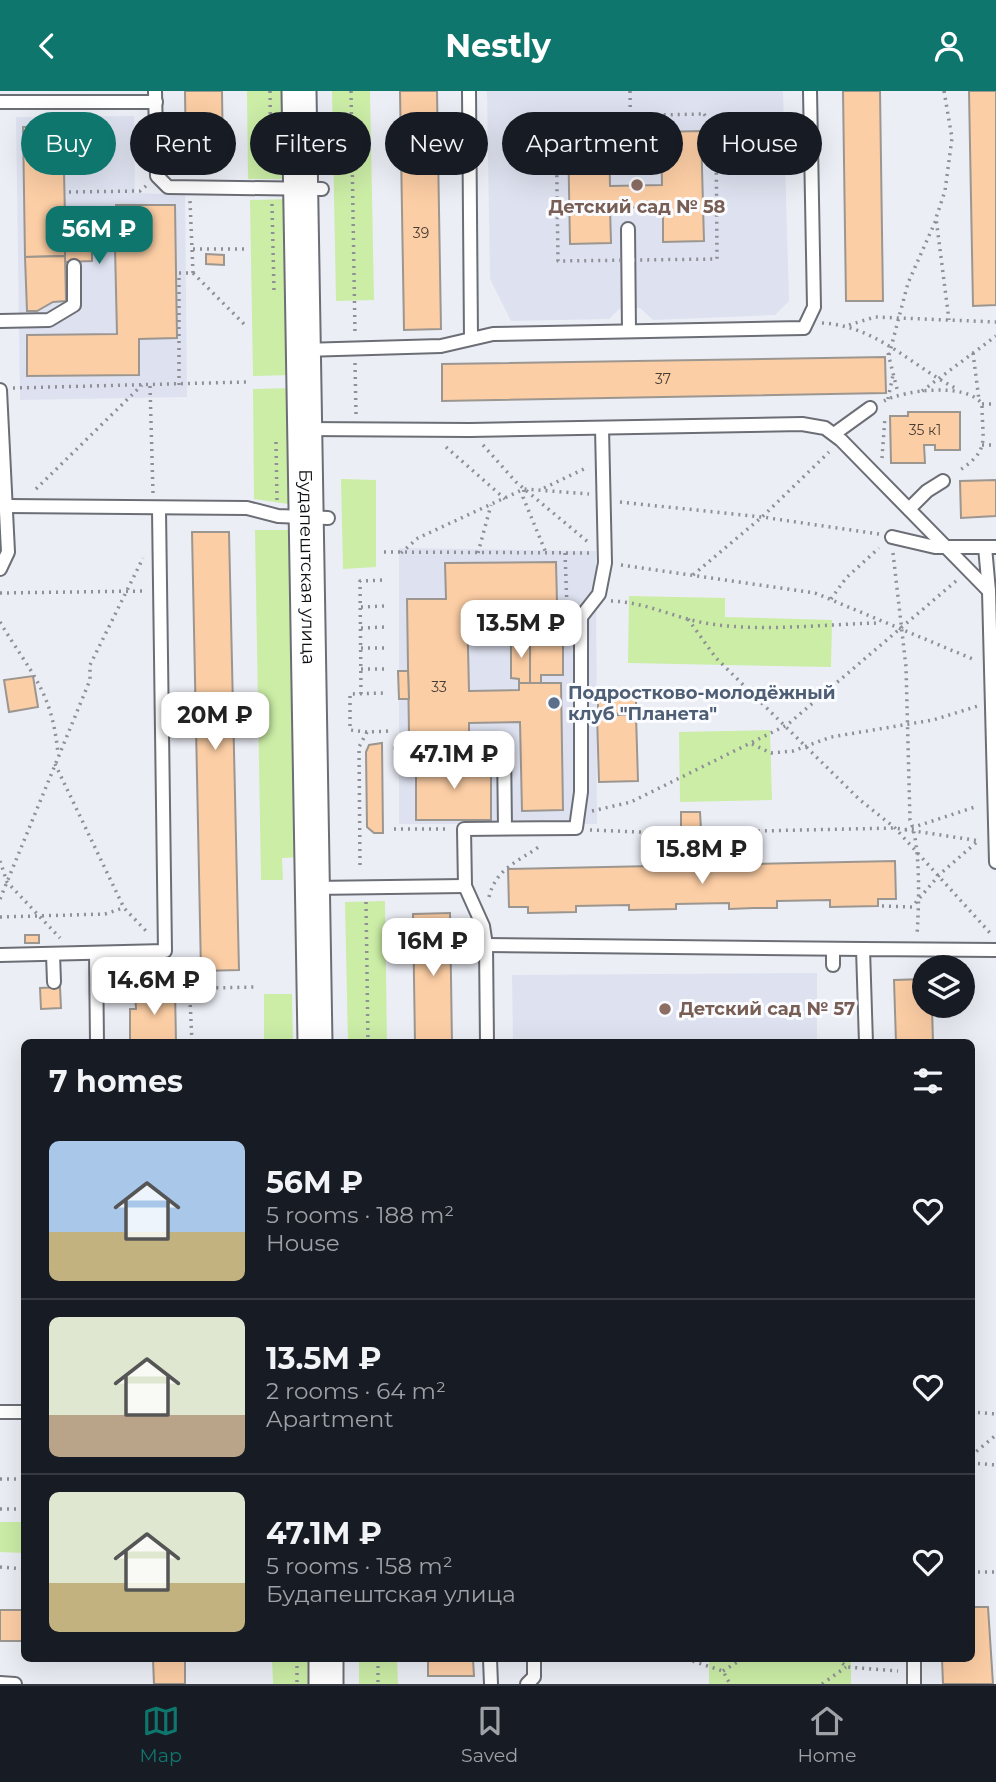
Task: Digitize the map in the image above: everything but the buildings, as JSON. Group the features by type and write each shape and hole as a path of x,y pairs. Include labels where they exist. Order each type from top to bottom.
{"street":[{"name":"Будапештская улица","path":"299,91 292,189 314,350 302,432 317,518 337,888 337,1039"},
{"name":"Будапештская улица","path":"292,189 321,91"},
{"name":"Будапештская улица","path":"316,1039 337,888"},
{"path":"326,1662 326,1684"},
{"path":"347,1662 348,1684"}],"lane":[{"path":"469,91 471,338"},
{"path":"314,350 441,346 493,334 804,328 814,307 810,91"},
{"path":"0,102 155,96 157,176 168,187 292,189"},
{"path":"628,229 629,331"},
{"path":"0,321 49,320 74,305 74,266"},
{"path":"471,313 484,309"},
{"path":"0,569 8,552 13,506 1,393"},
{"path":"836,438 870,408"},
{"path":"302,432 802,424 825,428 947,546 989,591"},
{"path":"487,1039 486,945 483,926 465,886 464,829 560,828 576,822 581,792 581,617 599,594 610,501 603,461 602,428"},
{"path":"909,509 927,491 943,481"},
{"path":"13,506 157,510 247,508 278,516 317,518"},
{"path":"0,955 165,951 157,510"},
{"path":"892,537 935,547 991,547 989,591 996,862"},
{"path":"504,747 505,828"},
{"path":"337,888 465,886"},
{"path":"486,945 996,950"},
{"path":"833,949 833,965"},
{"path":"863,949 866,1039"},
{"path":"96,953 97,1039"},
{"path":"53,954 54,982"},
{"path":"0,1412 21,1412"},
{"path":"490,1662 491,1684"},
{"path":"527,1684 534,1677 534,1662"},
{"path":"0,1683 15,1684"}],"path":[{"path":"270,91 292,189 274,294"},
{"path":"351,91 354,301"},
{"path":"630,91 630,112"},
{"path":"889,355 897,317 945,191 953,138 944,91"},
{"path":"557,175 558,261 717,259 716,129 704,114 683,114"},
{"path":"69,192 140,191 157,176"},
{"path":"190,189 193,273"},
{"path":"936,218 949,320"},
{"path":"193,249 244,249"},
{"path":"179,385 179,273 193,273 245,325"},
{"path":"806,324 849,325 874,317 996,322"},
{"path":"849,325 886,344 960,391 981,402 996,404"},
{"path":"920,392 996,336"},
{"path":"886,344 898,394"},
{"path":"943,481 975,460 982,445 981,402 973,353"},
{"path":"887,406 893,375"},
{"path":"1,393 13,388 246,382"},
{"path":"13,506 142,385"},
{"path":"150,385 157,510"},
{"path":"870,408 898,394 960,391"},
{"path":"881,481 886,414"},
{"path":"426,429 505,499"},
{"path":"470,430 524,489 605,558"},
{"path":"277,502 302,432"},
{"path":"693,575 762,517 836,438"},
{"path":"982,445 996,445"},
{"path":"542,489 603,461"},
{"path":"524,489 523,497 546,553"},
{"path":"401,553 418,538 524,489 594,495 610,501 762,517 892,537"},
{"path":"478,553 491,505"},
{"path":"0,899 90,680 90,665 159,529"},
{"path":"831,599 863,561 892,537"},
{"path":"892,537 906,667 913,826 916,833 919,899 916,950"},
{"path":"384,552 565,553 778,587 831,599 883,623 992,666"},
{"path":"565,553 567,617"},
{"path":"576,822 632,802 787,725 955,581 974,575"},
{"path":"361,694 360,581 385,580"},
{"path":"0,593 160,591"},
{"path":"595,600 637,602 688,619 740,626 883,623"},
{"path":"360,607 385,606"},
{"path":"688,619 716,658 787,725 860,800 895,828 940,874 989,933 996,936"},
{"path":"0,622 43,687 56,729 59,756"},
{"path":"360,628 386,627"},
{"path":"361,648 386,648"},
{"path":"361,669 386,669"},
{"path":"387,694 350,694 350,730 390,731"},
{"path":"752,744 771,753 808,746 831,737 907,726 964,712 992,699"},
{"path":"360,865 359,747 367,732"},
{"path":"393,748 504,747"},
{"path":"55,764 124,908 165,951 170,973"},
{"path":"903,830 969,808 995,804"},
{"path":"576,822 665,833 895,828 996,845"},
{"path":"483,926 492,884 501,871 537,848 560,828"},
{"path":"394,829 464,829"},
{"path":"883,906 912,907 940,874 978,841"},
{"path":"0,861 7,882 72,953"},
{"path":"337,888 367,1039"},
{"path":"0,917 105,914 124,908"},
{"path":"96,953 127,968 189,977 209,988 257,987"},
{"path":"189,977 192,1039"},
{"path":"975,1412 996,1415"},
{"path":"975,1453 996,1435"},
{"path":"975,1463 996,1465"},
{"path":"0,1479 21,1479"},
{"path":"0,1509 21,1509"},
{"path":"0,1567 21,1569"},
{"path":"975,1572 996,1572"},
{"path":"297,1662 297,1684"},
{"path":"378,1662 378,1684"},
{"path":"695,1662 723,1671 730,1684"},
{"path":"723,1671 737,1662"},
{"path":"841,1662 847,1667 914,1672"},
{"path":"822,1684 847,1667"}],"shaded area":[{"name":"Детский сад № 58","path":"487,91 783,91 784,112 697,112 697,175 785,175 789,301 775,315 653,320 640,308 629,308 619,309 609,319 511,321 490,279"},
{"path":"116,116 130,116 130,175 135,175 135,193 185,195 187,397 20,400 16,117 21,117 21,175 116,175"},
{"path":"399,548 596,551 597,824 399,824"},
{"name":"Детский сад № 57","path":"817,973 817,1039 513,1039 512,975"}],"green space":[{"path":"247,91 289,91 289,112 250,112 250,175 290,175 290,179 248,179"},
{"path":"332,91 370,91 370,112 332,112"},
{"path":"371,143 374,300 336,301 334,175 371,175"},
{"path":"290,199 293,375 253,376 250,200"},
{"path":"293,388 295,505 254,499 253,389"},
{"path":"341,479 376,480 376,567 343,569"},
{"path":"255,530 296,530 301,857 282,858 283,880 261,880"},
{"path":"629,596 725,598 725,617 832,620 831,667 628,663"},
{"path":"770,730 772,800 680,802 679,732"},
{"path":"385,901 387,1039 348,1039 345,902"},
{"path":"264,994 292,994 293,1039 264,1039"},
{"path":"0,1522 21,1522 21,1553 0,1552"},
{"path":"272,1662 314,1662 314,1684 273,1684"},
{"path":"359,1662 397,1662 398,1684 359,1684"},
{"path":"709,1662 851,1662 851,1684 709,1684"}],"place":[{"name":"Детский сад № 58","path":"637,185"},
{"name":"Подростково-молодёжный клуб \"Планета\"","path":"554,703"},
{"name":"Детский сад № 57","path":"665,1009"}]}
